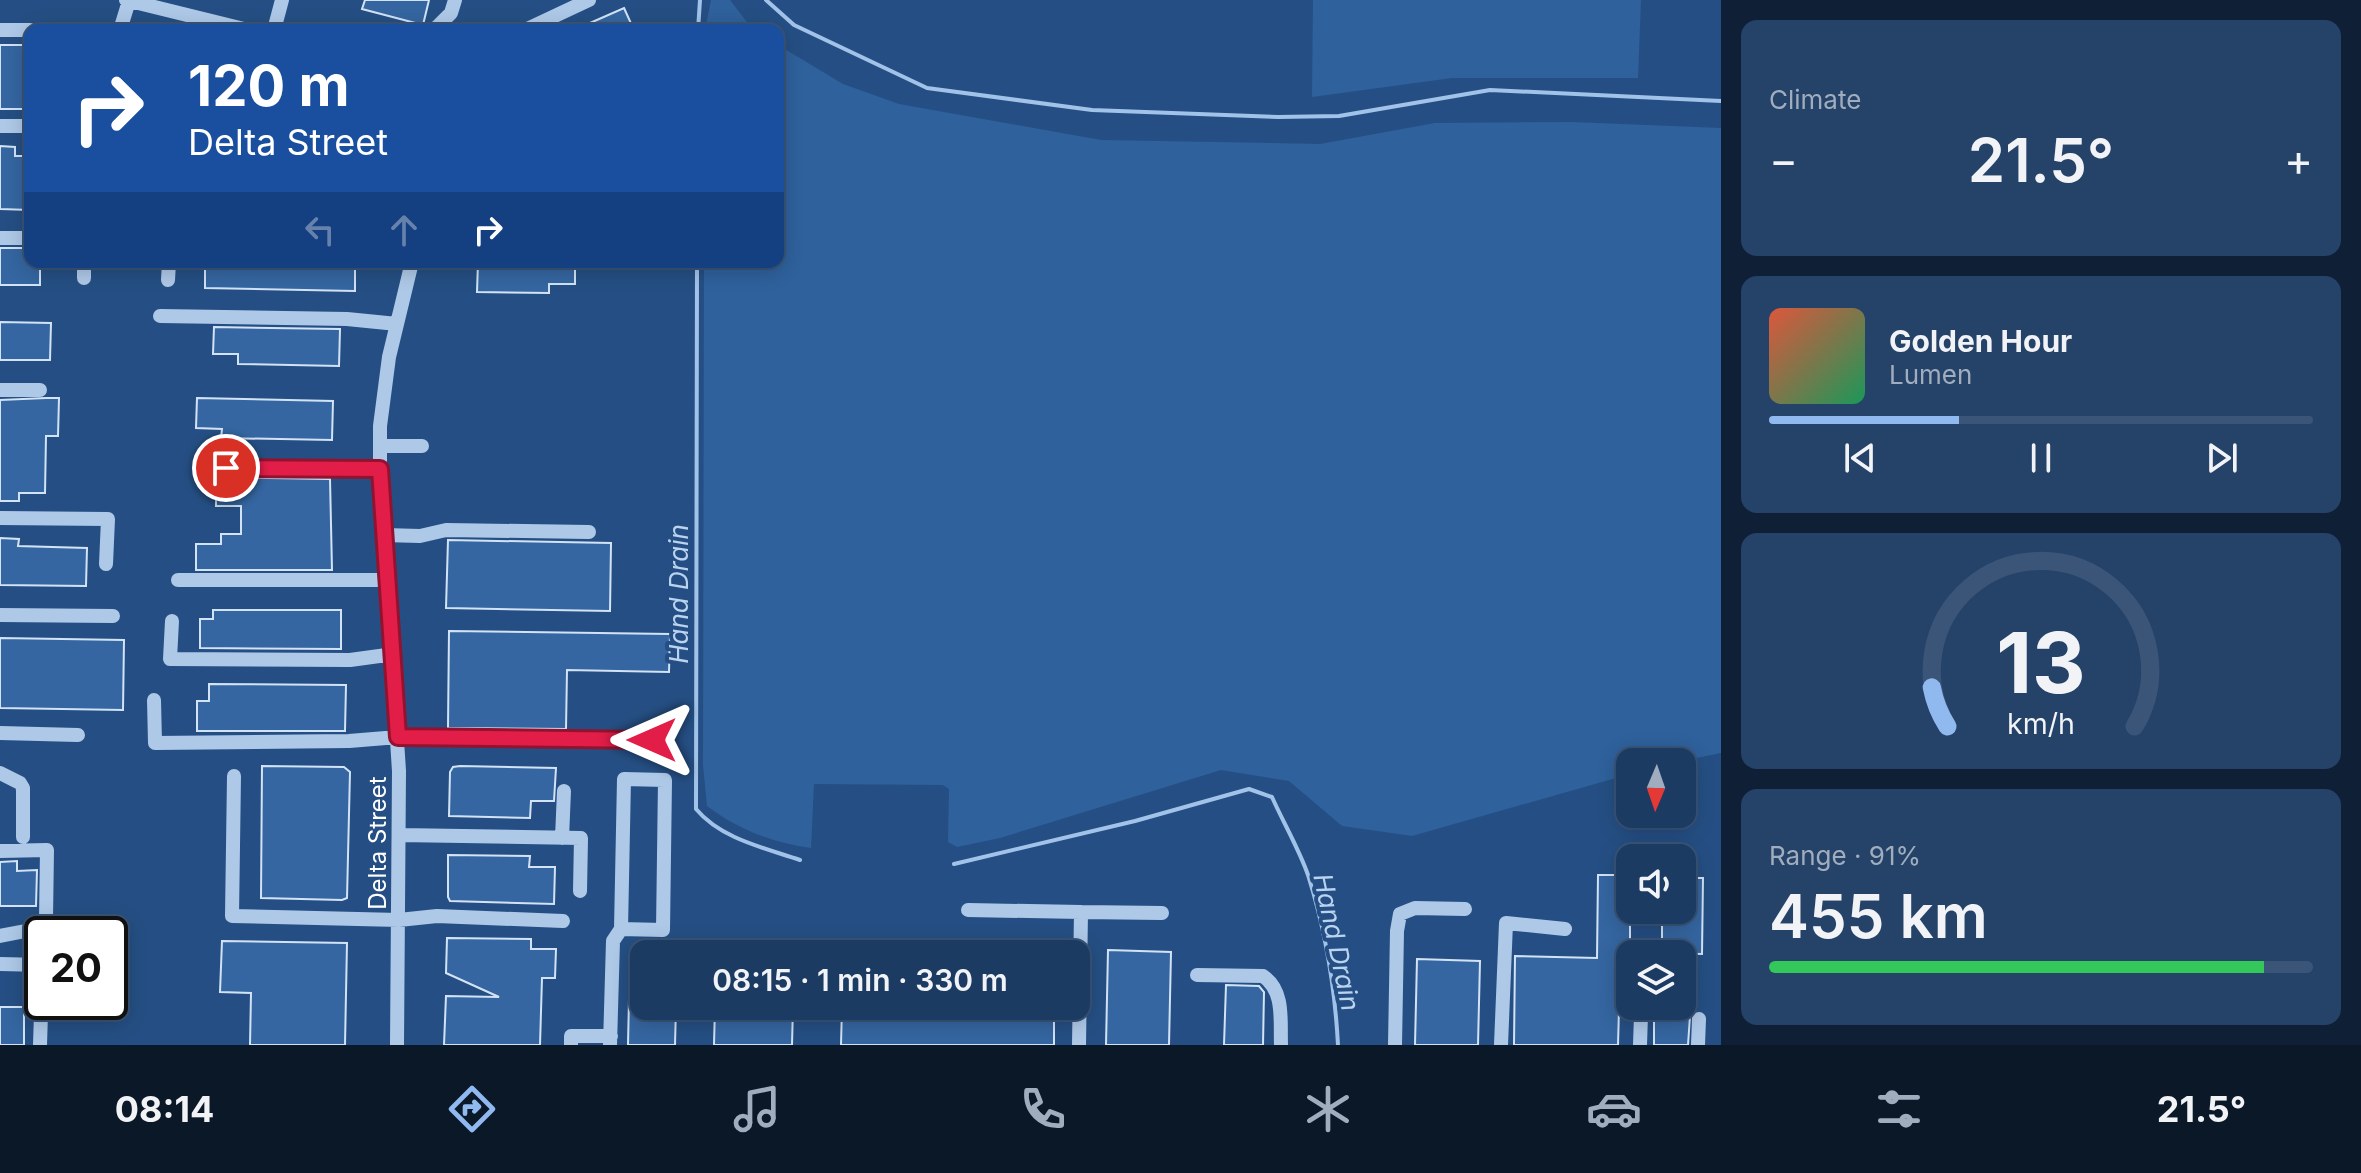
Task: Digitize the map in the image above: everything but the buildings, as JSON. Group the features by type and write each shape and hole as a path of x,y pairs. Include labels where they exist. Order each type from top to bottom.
{"street":[{"path":"122,24 128,0 224,24"},
{"path":"276,24 282,0"},
{"path":"440,24 451,13 455,0"},
{"path":"538,24 589,0"},
{"path":"0,30 24,30"},
{"path":"0,126 24,126"},
{"path":"0,238 24,238"},
{"path":"84,268 84,278"},
{"path":"168,280 169,268"},
{"name":"Delta Street","path":"397,1045 398,737 380,446 383,387 411,268"},
{"path":"160,316 347,319 397,324"},
{"path":"0,390 40,390"},
{"path":"380,446 422,446"},
{"path":"226,468 380,469"},
{"path":"0,518 108,519 106,564"},
{"path":"384,535 420,536 446,530 589,532"},
{"path":"178,580 388,580"},
{"path":"0,615 113,616"},
{"path":"172,621 170,659 350,660 394,654"},
{"path":"154,700 155,743 349,741 398,737 652,740"},
{"path":"0,733 78,735"},
{"path":"0,773 20,783 23,788 23,837"},
{"path":"234,776 232,916 399,920 437,916 563,921"},
{"path":"571,1045 571,1036 610,1041 613,941 621,929 624,779 665,780 663,930 621,929"},
{"path":"562,838 564,791"},
{"path":"399,835 581,838 580,891"},
{"path":"0,851 47,850 46,918 41,928 0,936"},
{"path":"1395,1045 1400,914 1415,908 1465,909"},
{"path":"968,910 1162,913"},
{"path":"1079,1045 1081,912"},
{"path":"1501,1045 1506,923 1565,929"},
{"path":"0,964 24,965"},
{"path":"1197,975 1263,976 1270,980 1279,996 1281,1045"},
{"path":"1698,1045 1699,1019"},
{"path":"40,1045 41,1020"},
{"path":"1640,1045 1641,1020"}],"shaded area":[{"path":"711,0 730,0 748,24 706,24"},
{"path":"1313,0 1641,0 1638,78 1452,78 1312,97"},
{"path":"784,49 843,84 899,104 1101,140 1320,144 1435,123 1572,122 1721,128 1721,753 1696,758 1696,748 1616,748 1616,778 1412,836 1342,826 1289,781 1221,770 1000,838 957,847 948,842 949,789 943,785 814,784 811,848 756,834 707,806 703,765 704,268 784,268"}],"waterway":[{"name":"Hand Drain","path":"698,24 700,0"},
{"path":"766,0 794,25 927,88 1092,110 1278,117 1339,116 1490,90 1721,101"},
{"name":"Hand Drain","path":"697,268 696,809 731,835 800,860"},
{"name":"Hand Drain","path":"954,864 1135,821 1249,789 1272,797 1300,855 1314,896 1328,959 1338,1045"}],"route":[{"path":"226,468 380,469 398,737 652,740"}]}
